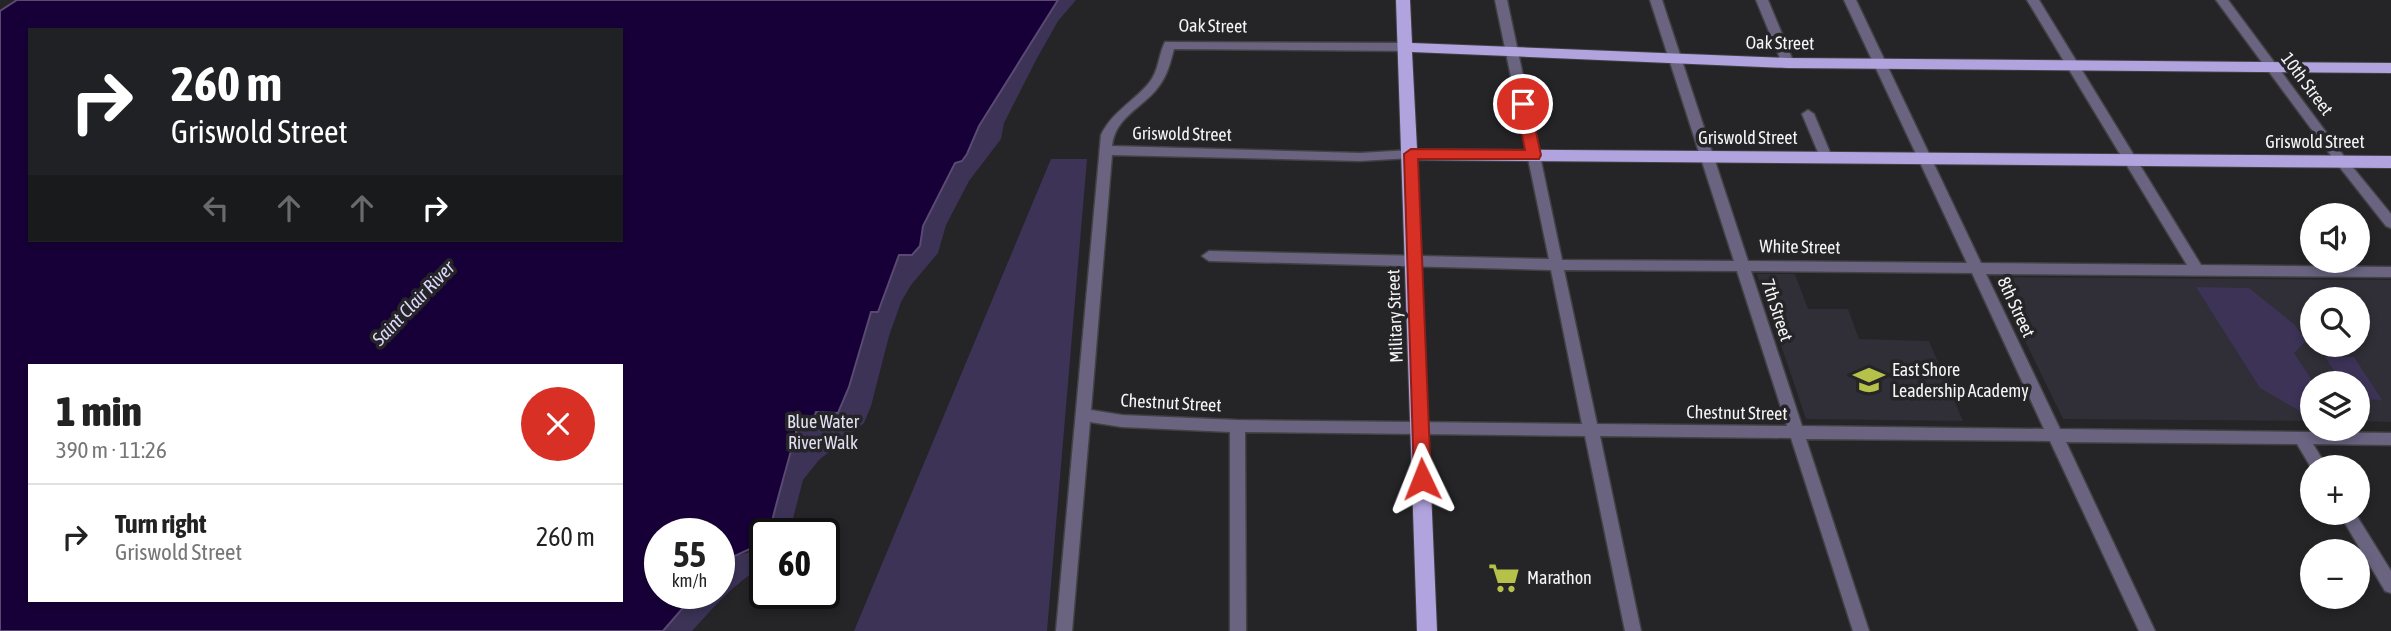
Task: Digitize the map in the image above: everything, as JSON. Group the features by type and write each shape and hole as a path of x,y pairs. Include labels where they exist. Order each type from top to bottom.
{"main road":[{"name":"Military Street","path":"1403,0 1421,429 1433,631"},
{"name":"Oak Street","path":"1405,47 1788,63 2391,68"},
{"name":"Griswold Street","path":"1411,154 2391,162"}],"street":[{"path":"1501,0 1633,631"},
{"name":"7th Street","path":"1656,0 1861,631"},
{"path":"1762,0 1788,63"},
{"name":"8th Street","path":"1850,0 2147,631"},
{"path":"2033,0 2197,270"},
{"name":"10th Street","path":"2222,0 2342,162 2391,223"},
{"name":"Oak Street","path":"1106,150 1111,125 1161,75 1169,45 1405,47"},
{"path":"1808,114 1826,158"},
{"path":"1064,631 1106,150"},
{"name":"Griswold Street","path":"1106,150 1333,156 1411,154"},
{"name":"White Street","path":"1209,256 1556,264 2391,272"},
{"name":"Chestnut Street","path":"1084,415 1122,421 1237,426 2300,438"},
{"path":"1237,426 1238,631"},
{"name":"Chestnut Street","path":"2370,439 2391,439"},
{"path":"2354,525 2391,586"}],"shaded area":[{"name":"East Shore Leadership Academy","path":"1757,274 1795,274 1808,309 1848,309 1859,339 1929,341 1963,421 1806,419"},
{"path":"1994,277 2391,280 2391,422 2370,421 2370,371 2300,371 2300,421 2063,419"}],"green space":[{"name":"Blue Water River Walk","path":"1058,0 1076,0 1058,21 1036,60 1004,123 1001,139 969,181 946,225 938,253 911,285 901,302 864,423 819,460 803,480 793,518 772,518 797,428 816,412 839,413 872,311 878,311 899,255 920,246 923,226 955,163 962,161 967,154 979,126"},
{"path":"1051,159 1087,159 1047,631 854,631"},
{"path":"2196,287 2249,288 2295,325 2300,332 2300,347 2294,353 2306,371 2300,371 2300,411 2260,388"},
{"path":"2325,357 2354,357 2363,371 2334,371"},
{"path":"2370,382 2382,400 2370,400"},
{"path":"749,552 749,576 735,587 735,556"},
{"path":"680,609 712,609 692,631 663,631"}],"water":[{"name":"Saint Clair River","path":"17,0 1058,0 979,126 967,154 962,161 955,163 923,226 920,246 912,255 899,255 878,312 871,312 849,387 838,413 816,412 814,417 809,417 805,428 797,428 773,518 749,518 749,549 735,556 735,518 644,518 644,609 682,609 663,631 0,631 0,11"}],"place":[{"name":"East Shore Leadership Academy","path":"1869,380"},
{"name":"Marathon","path":"1504,578"}],"route":[{"path":"1422,479 1411,154 1534,155 1523,104"}]}
